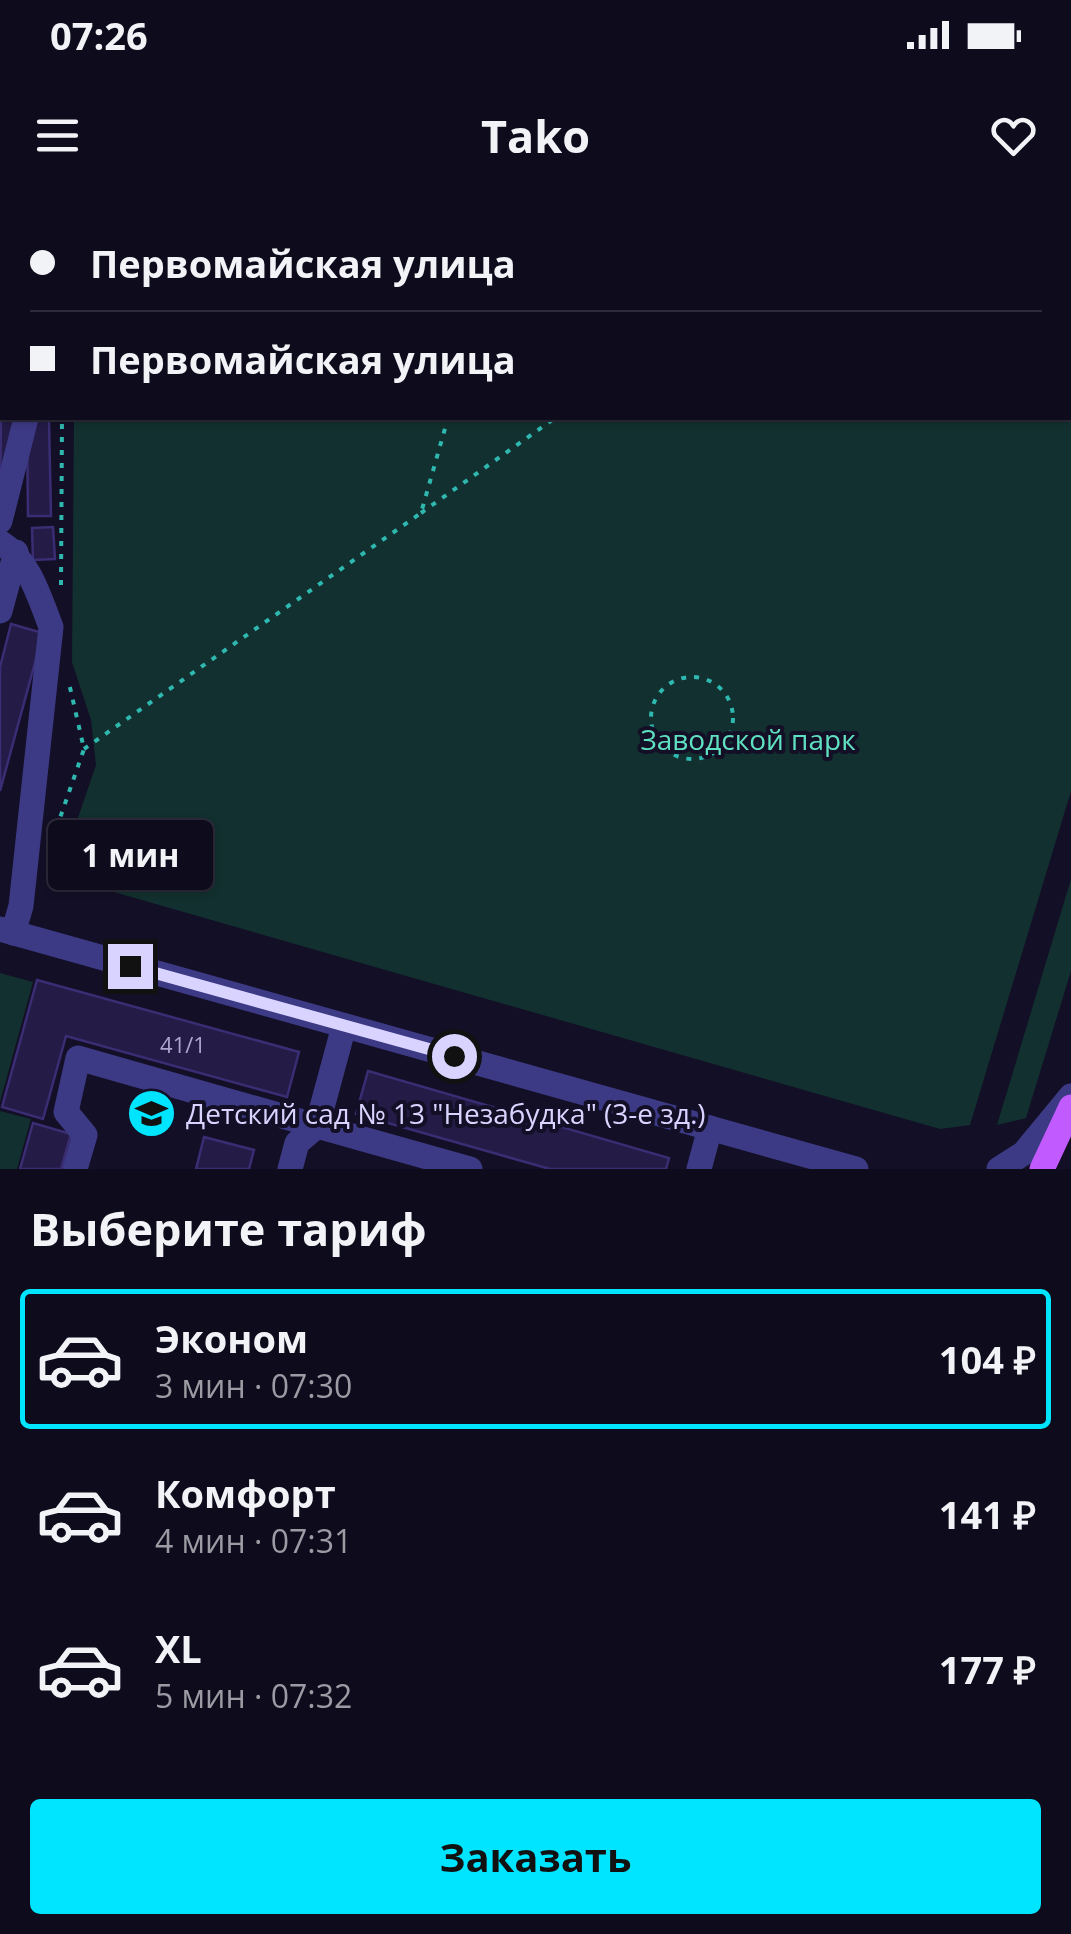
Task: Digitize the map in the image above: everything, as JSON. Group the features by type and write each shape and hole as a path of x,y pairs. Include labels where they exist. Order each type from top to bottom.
{"main road":[{"path":"1042,1169 1071,1107"}],"street":[{"path":"0,521 25,420"},
{"path":"0,612 8,547"},
{"path":"8,547 37,590 51,627 21,906 6,931 856,1169"},
{"path":"290,1169 298,1143 317,1126 344,1026"},
{"path":"75,1169 85,1135 66,1112 78,1058 317,1126 434,1164 470,1169"},
{"path":"1000,1169 1024,1153 1071,1096"},
{"path":"699,1169 710,1128"}],"path":[{"path":"422,513 447,420"},
{"path":"84,749 552,420"},
{"path":"697,677 725,693 733,724 726,743 718,751 687,760 660,744 651,714 667,686 676,680 697,677"}],"green space":[{"name":"Заводской парк","path":"74,420 1071,420 1071,791 970,1125 940,1129 58,876 96,765 91,720 72,662"},
{"path":"1071,879 1071,971 1026,1118 997,1125"},
{"path":"0,973 33,982 0,1102"},
{"path":"0,1111 31,1119 17,1169 0,1169"}],"building":[{"path":"1,420 19,420 0,489"},
{"path":"49,420 51,516 28,516 27,421"},
{"path":"53,527 55,559 33,560 32,528"},
{"path":"11,624 43,633 0,791 0,667"},
{"path":"37,980 299,1052 287,1097 66,1036 43,1119 2,1107"},
{"path":"368,1071 669,1158 666,1169 550,1169 356,1114"},
{"path":"33,1123 71,1134 61,1169 20,1169"},
{"path":"204,1137 254,1150 249,1169 196,1169"}],"place":[{"name":"Детский сад № 13 \"Незабудка\" (3-е зд.)","path":"151,1113"}],"route":[{"path":"130,966 454,1056"}]}
